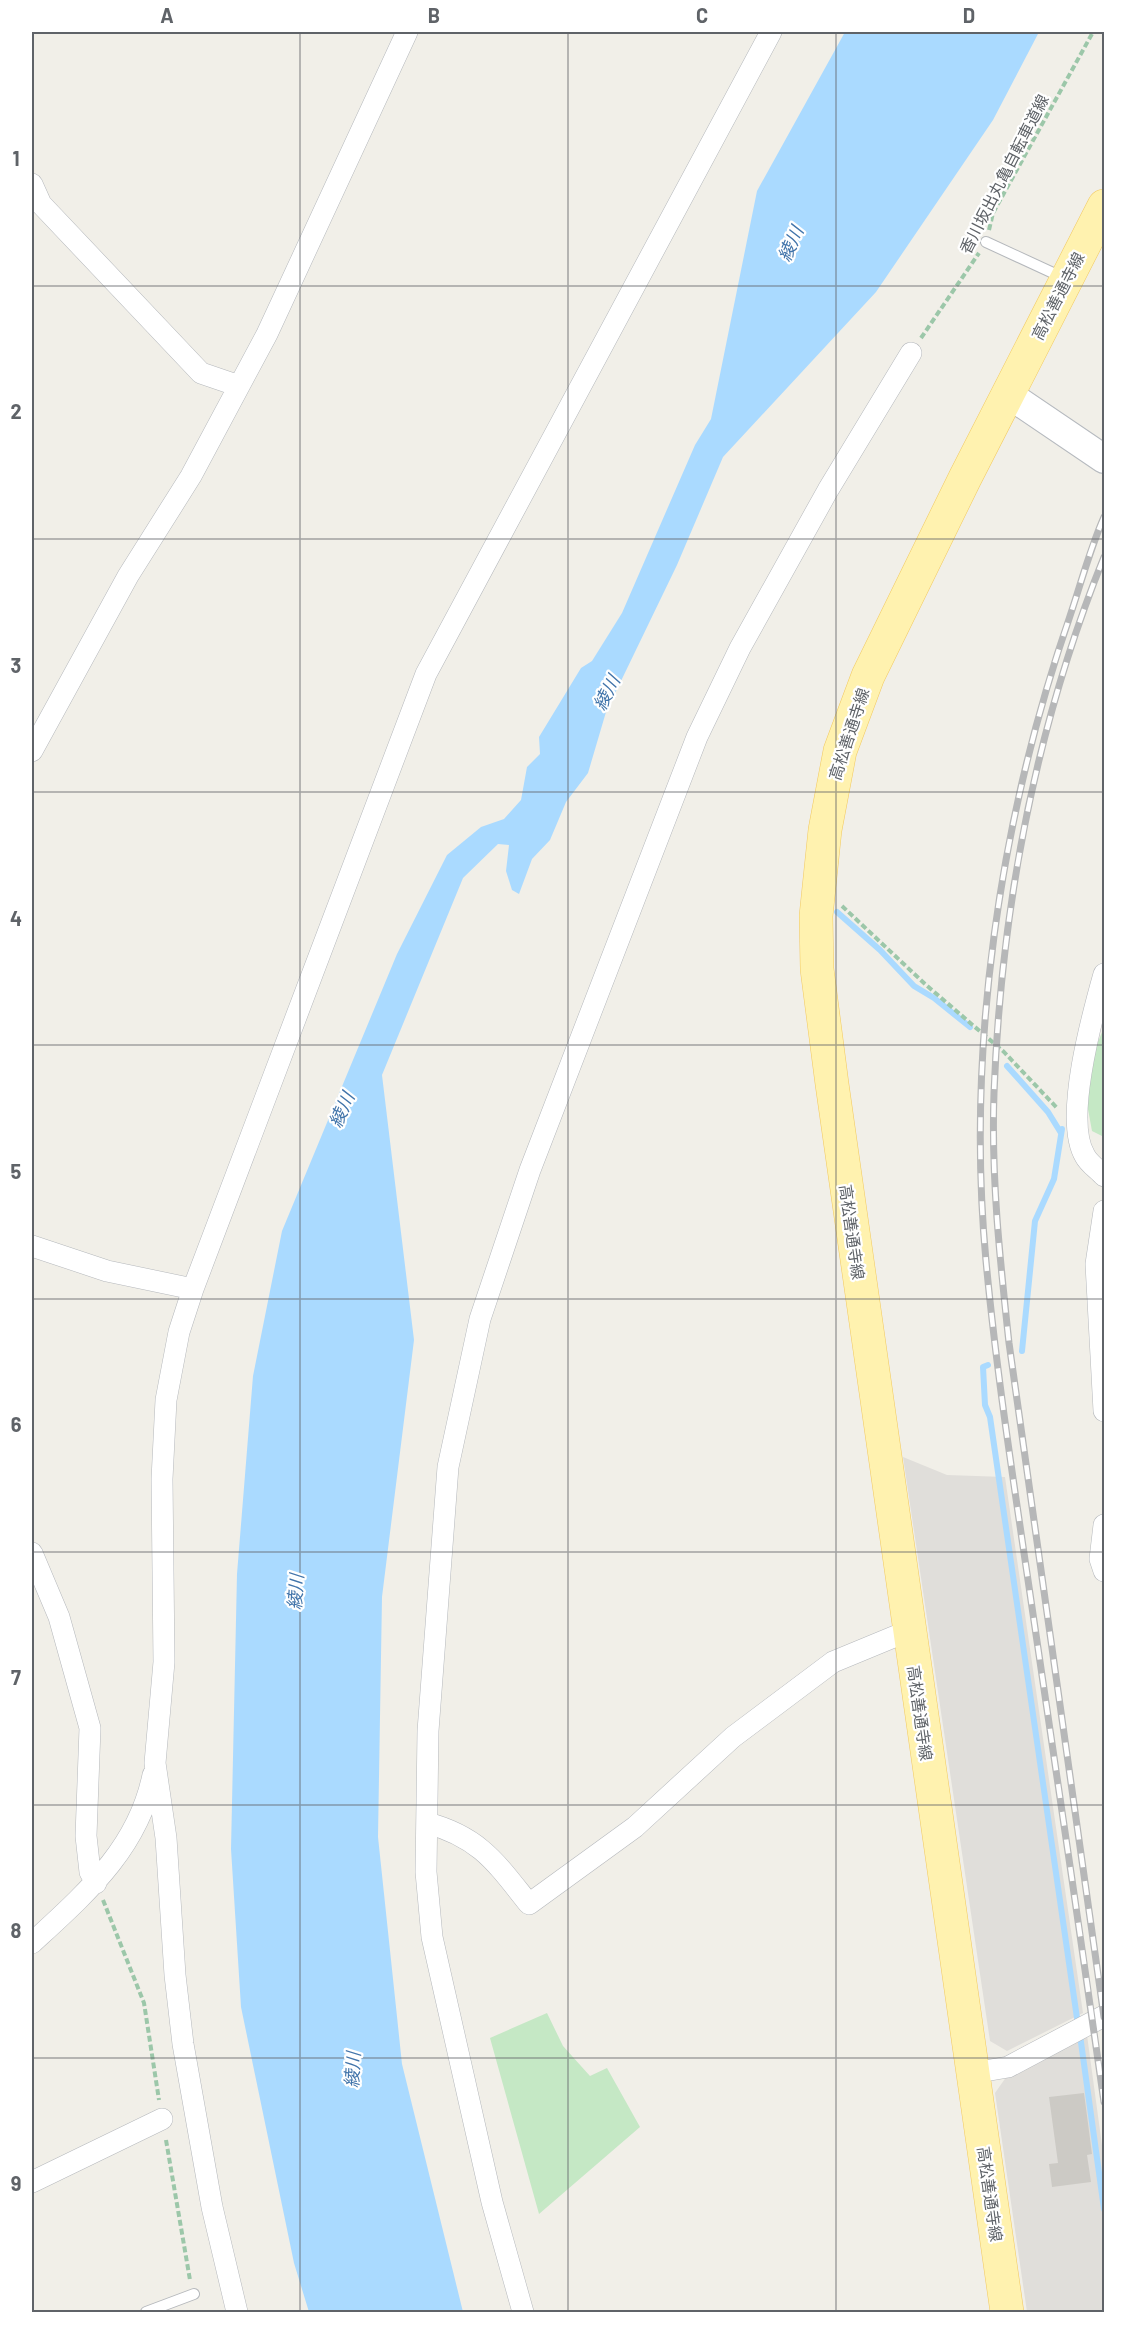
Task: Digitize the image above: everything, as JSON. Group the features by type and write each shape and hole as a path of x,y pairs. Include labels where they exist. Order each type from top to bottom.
{"main road":[{"name":"高松善通寺線","path":"1007,2313 908,1631 819,980 817,891 831,788 853,713 892,625 1104,206"},
{"path":"1008,394 1104,459"}],"street":[{"path":"32,751 128,576 191,476 267,334 407,32"},
{"path":"32,1943 96,1883 132,1835 146,1802 155,1763 164,1662 162,1491 166,1400 179,1332 193,1289 426,674 771,32"},
{"path":"32,184 41,204 201,373 239,386"},
{"path":"524,2313 492,2202 442,1994 432,1937 426,1872 428,1731 448,1467 480,1319 530,1170 697,737 740,648 789,559 911,353"},
{"path":"1104,974 1099,1016 1082,1061 1079,1125 1084,1156 1104,1176"},
{"path":"1084,1156 1104,1150"},
{"path":"1104,1211 1096,1264 1104,1411"},
{"path":"32,1246 107,1271 193,1289"},
{"path":"1104,1525 1100,1559 1104,1571"},
{"path":"32,1553 59,1617 90,1728 86,1836 90,1872 96,1883"},
{"path":"427,1823 452,1830 489,1854 530,1904 635,1827 733,1737 833,1662 908,1631"},
{"path":"155,1763 166,1838 175,1975 183,2044 212,2207 237,2313"},
{"path":"973,2073 1008,2067 1104,2016"},
{"path":"32,2182 162,2119"}],"lane":[{"path":"986,242 1067,279"},
{"path":"146,2313 194,2294"}],"path":[{"name":"香川坂出丸亀自転車道線","path":"911,353 986,242 993,213 1093,32"},
{"path":"817,891 839,903 925,984 1004,1052 1050,1103 1079,1125"},
{"path":"96,1883 144,2003 162,2119 194,2294"}],"shaded area":[{"path":"903,1457 947,1475 1005,1477 1083,2013 1007,2051 990,2041"},
{"path":"1087,2035 1104,2160 1104,2312 1027,2312 995,2093 1009,2073"}],"green space":[{"path":"1103,1030 1104,1137 1092,1131 1085,1093 1086,1070"},
{"path":"547,2013 563,2046 590,2076 607,2068 640,2127 539,2214 490,2038"}],"water":[{"name":"綾川","path":"845,32 1039,32 993,120 876,292 723,457 677,565 606,712 588,773 566,802 550,840 532,859 519,894 512,890 506,871 509,845 498,844 463,878 382,1075 414,1340 382,1597 378,1837 402,2064 463,2312 309,2312 294,2263 241,2007 231,1849 237,1574 253,1376 282,1231 397,954 447,855 481,827 504,819 521,800 527,767 540,754 539,737 581,668 592,661 622,613 695,445 711,419 757,191"}],"building":[{"path":"1084,2093 1092,2154 1087,2155 1091,2182 1052,2187 1049,2164 1058,2163 1049,2097"}],"waterway":[{"path":"837,912 880,950 914,986 934,998 970,1027"},
{"path":"1007,1066 1048,1112 1061,1133"},
{"path":"1022,1351 1035,1221 1054,1179 1062,1129"},
{"path":"988,1365 983,1367 985,1405 990,1417 1078,2025"},
{"path":"1080,2035 1104,2209"}],"railway":[{"path":"1104,517 1045,693 1007,853 994,934 985,1017 981,1099 981,1180 986,1261 996,1349 1104,2102"},
{"path":"1104,557 1059,687 1026,820 1004,956 993,1124 997,1218 1009,1343 1104,2017"}]}
